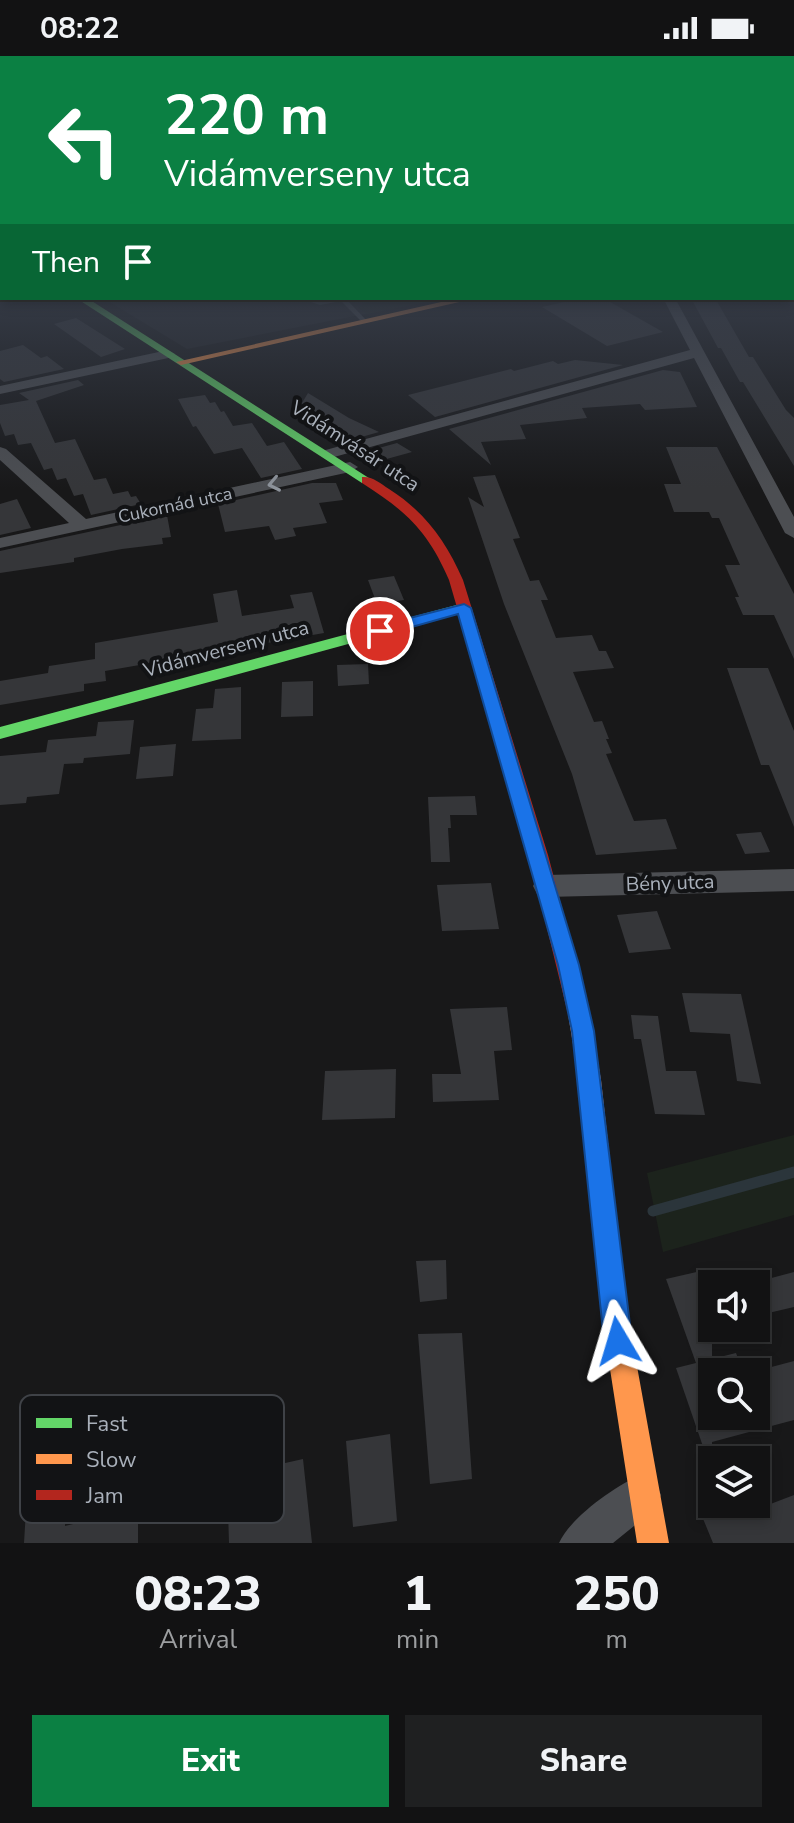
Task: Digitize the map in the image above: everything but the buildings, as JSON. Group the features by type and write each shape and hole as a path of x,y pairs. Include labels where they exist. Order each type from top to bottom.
{"main road":[{"name":"Vidámvásár utca","path":"162,350 408,506 427,523 438,539 464,608 546,886 583,1031 618,1341 653,1543"},
{"path":"174,358 214,350"},
{"name":"Vidámverseny utca","path":"0,733 464,608"}],"street":[{"path":"328,454 699,352 794,533"},
{"path":"0,390 174,358"},
{"path":"0,452 82,525"},
{"name":"Cukornád utca","path":"0,543 350,467"},
{"name":"Bény utca","path":"546,886 794,880"},
{"path":"580,1543 643,1493"}],"shaded area":[{"path":"794,1135 794,1215 663,1252 647,1173"}],"waterway":[{"path":"653,1211 794,1172"}],"traffic: fast":[{"path":"163,350 366,480"},
{"path":"0,733 464,608"}],"traffic: slow":[{"path":"181,362 234,350"},
{"path":"579,1014 590,1080 614,1311 653,1543"}],"traffic: jam":[{"path":"366,480 424,523 438,543 456,580 539,855 579,1014"}],"route":[{"path":"380,631 464,608 568,965 583,1031 618,1341"}]}
